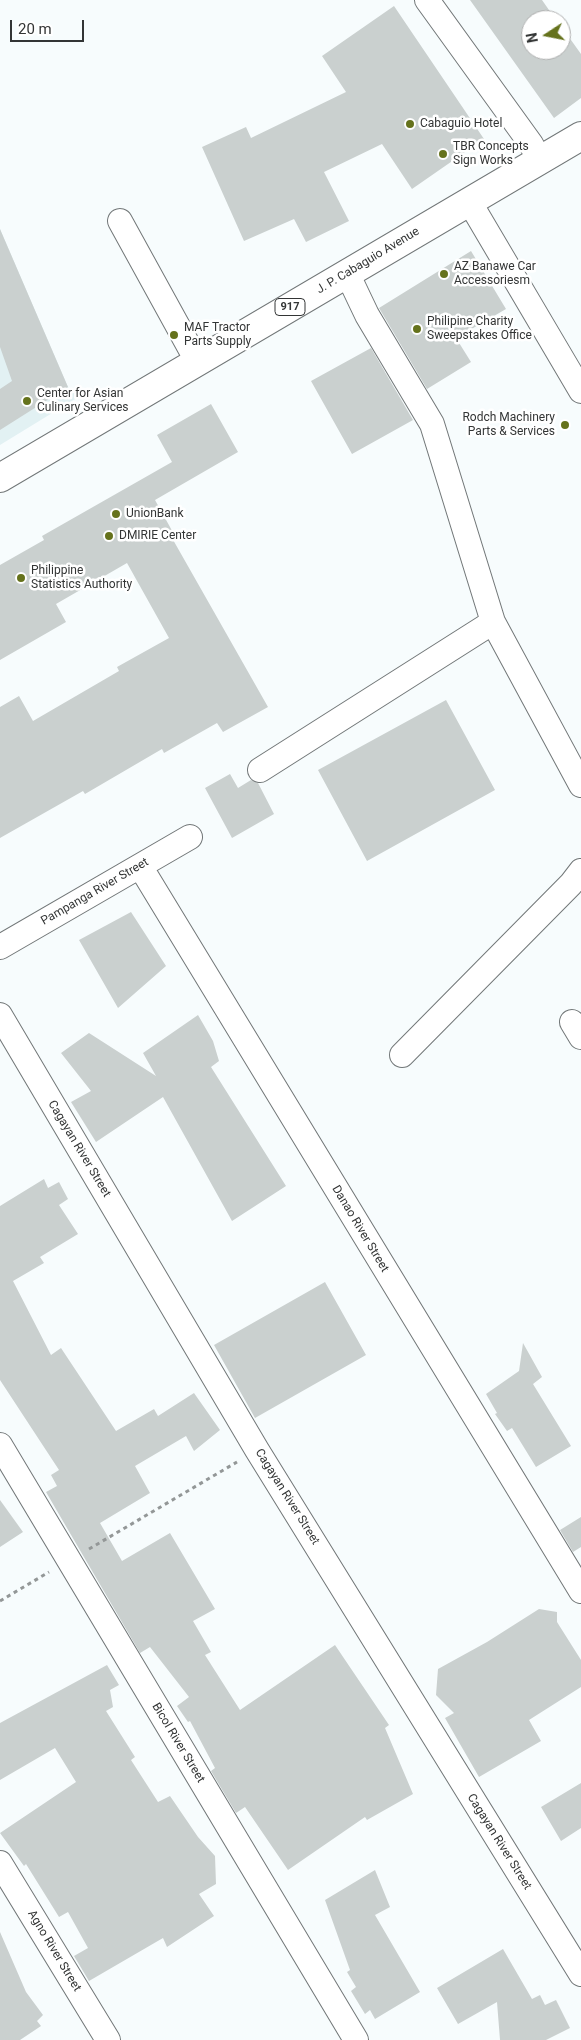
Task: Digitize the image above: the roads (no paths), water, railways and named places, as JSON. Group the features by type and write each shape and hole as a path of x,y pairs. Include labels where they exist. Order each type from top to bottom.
{"main road":[{"name":"J. P. Cabaguio Avenue","path":"0,478 581,136"}],"street":[{"path":"427,0 540,159"},
{"path":"469,201 581,391"},
{"path":"120,221 197,361"},
{"path":"348,273 367,315 432,424 494,622 581,785"},
{"path":"260,770 494,622"},
{"name":"Pampanga River Street","path":"0,947 190,837"},
{"name":"Danao River Street","path":"140,866 581,1591"},
{"path":"402,1055 571,884 581,871"},
{"name":"Cagayan River Street","path":"0,1015 258,1450 581,1974"},
{"name":"Bicol River Street","path":"0,1445 356,2040"},
{"name":"Agno River Street","path":"0,1863 108,2040"}],"place":[{"name":"Cabaguio Hotel","path":"410,124"},
{"name":"TBR Concepts Sign Works","path":"443,154"},
{"name":"AZ Banawe Car Accessoriesm","path":"444,274"},
{"name":"Philipine Charity Sweepstakes Office","path":"417,329"},
{"name":"MAF Tractor Parts Supply","path":"174,335"},
{"name":"Center for Asian Culinary Services","path":"27,401"},
{"name":"Rodch Machinery Parts & Services","path":"565,425"},
{"name":"UnionBank","path":"116,514"},
{"name":"DMIRIE Center","path":"109,536"},
{"name":"Philippine Statistics Authority","path":"21,578"}]}
